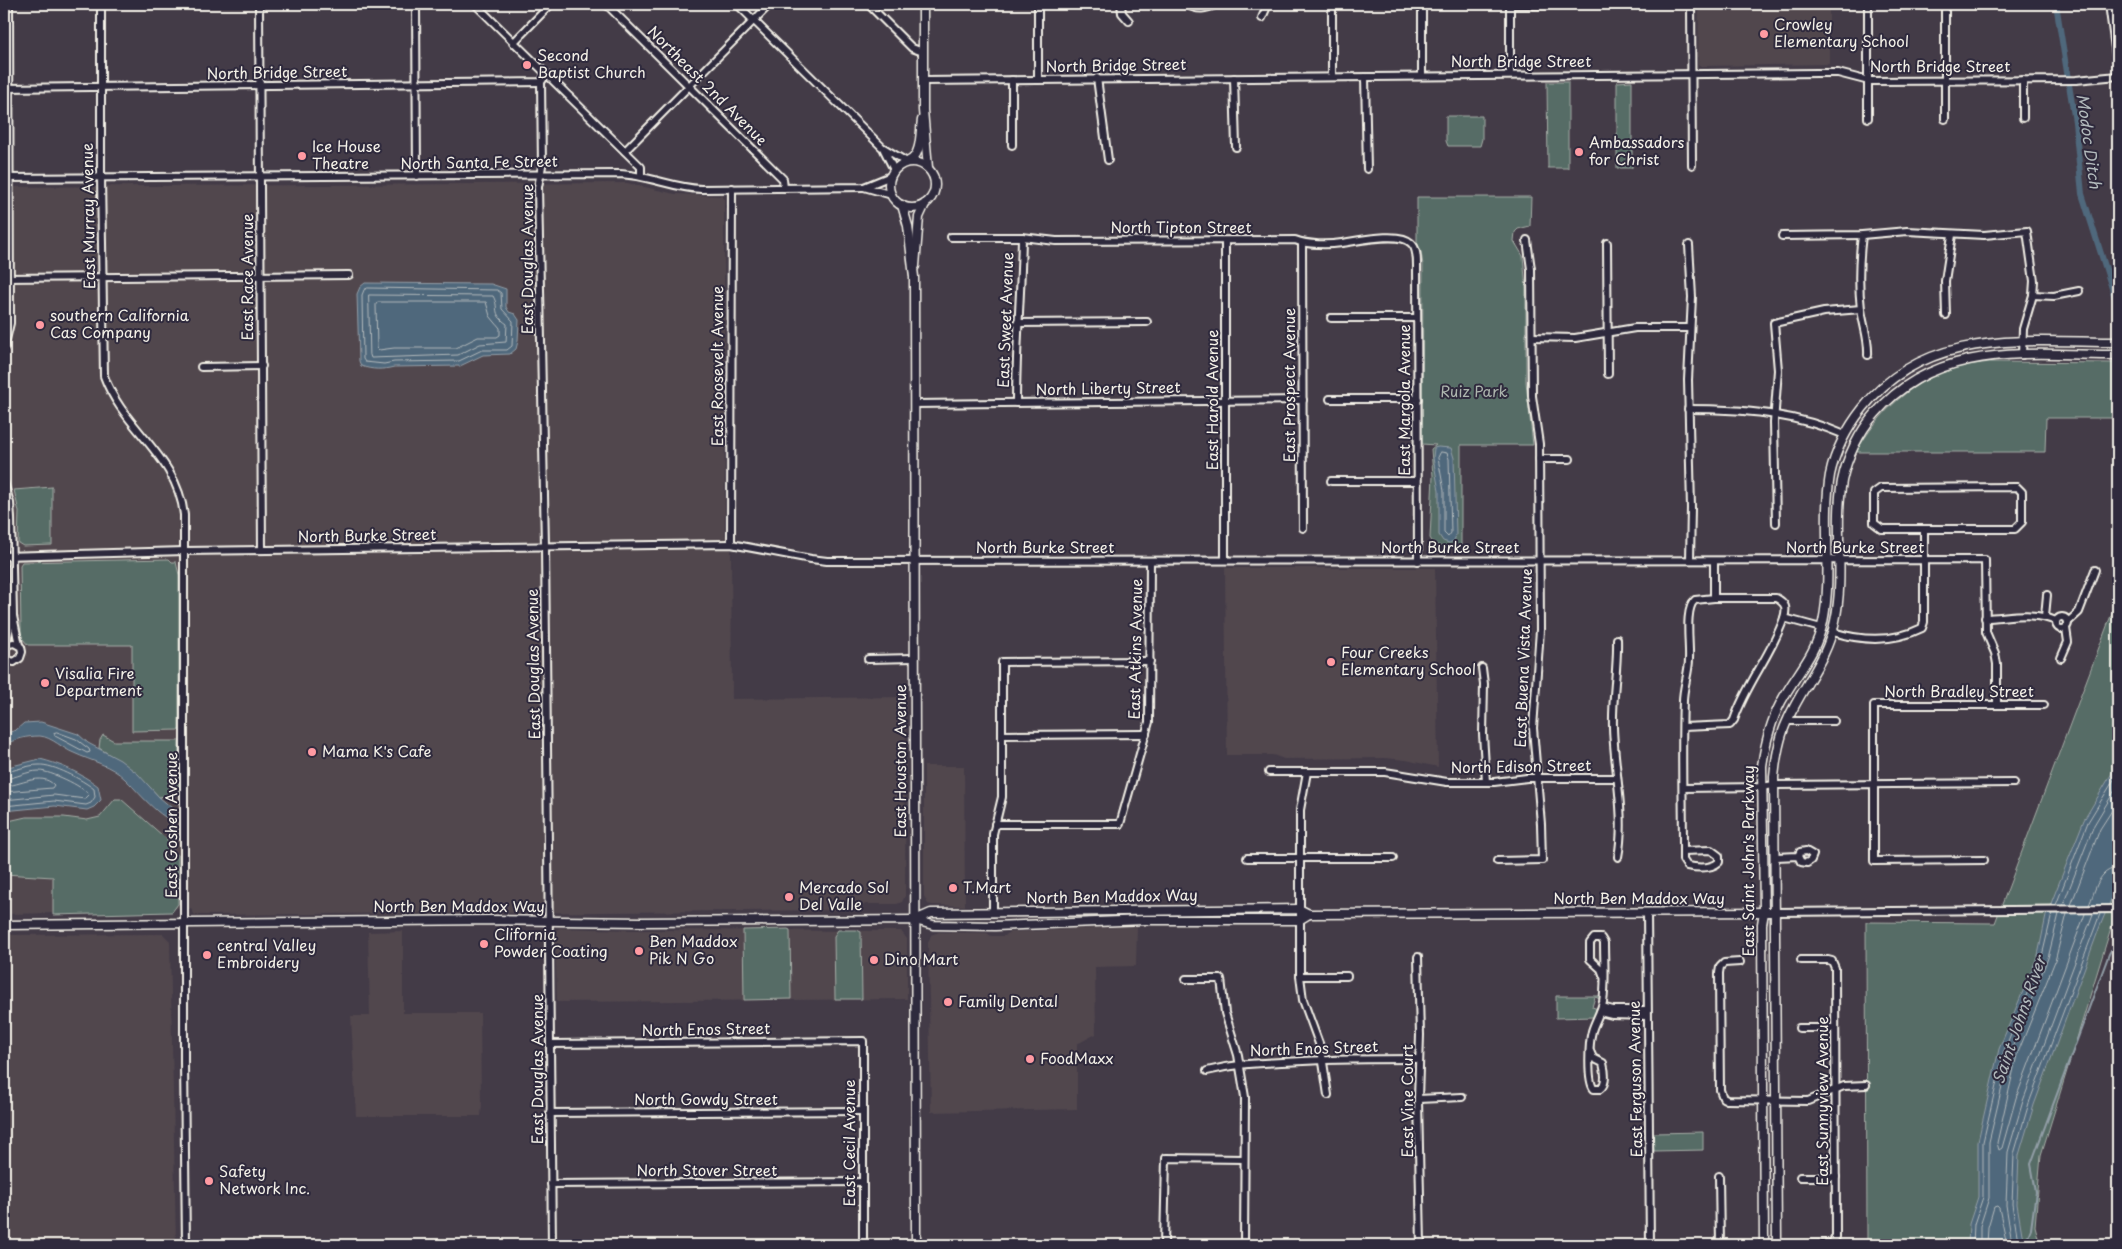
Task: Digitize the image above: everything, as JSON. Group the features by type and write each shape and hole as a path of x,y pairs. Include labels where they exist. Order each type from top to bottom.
{"main road":[{"path":"923,4 923,110 928,168"},
{"path":"908,162 923,164 928,168 933,174 935,189 926,203 914,208 902,205 892,195 890,182 893,173 908,162 914,159 917,154 923,110"},
{"name":"East Houston Avenue","path":"916,1245 914,277 919,217 926,203"},
{"name":"East Houston Avenue","path":"902,205 908,226 914,277"},
{"name":"East Saint John's Parkway","path":"1764,1245 1762,787 1765,748 1778,709 1805,667 1821,628 1825,602 1826,508 1831,472 1837,452 1856,416 1883,385 1920,362 1963,346 1985,343 2118,342"},
{"name":"East Saint John's Parkway","path":"1777,1245 1774,952 1776,857 1774,785 1777,752 1787,721 1822,662 1833,632 1838,604 1842,479 1857,440 1869,421 1894,393 1933,370 1954,362 1981,356 2118,355"},
{"name":"North Ben Maddox Way","path":"915,920 931,913 1299,910 1309,914 1776,912"},
{"path":"1299,920 1309,914"},
{"name":"North Ben Maddox Way","path":"4,925 549,920 642,922 915,920 933,925 995,926 1145,920 1299,920"}],"street":[{"path":"4,348 10,322 7,278 9,4"},
{"name":"East Murray Avenue","path":"101,4 104,376 115,399 131,420"},
{"name":"East Race Avenue","path":"259,4 262,550"},
{"path":"416,4 417,176"},
{"path":"475,4 641,167 641,176"},
{"path":"513,43 551,4"},
{"name":"Northeast 2nd Avenue","path":"606,4 783,179 784,188"},
{"path":"737,4 882,147 908,162"},
{"path":"625,151 770,4"},
{"path":"868,4 912,48 923,52"},
{"path":"1038,4 1038,80"},
{"path":"1121,4 1122,13 1129,20"},
{"path":"1186,4 1194,8 1205,9 1218,4"},
{"path":"1262,18 1268,4"},
{"path":"1332,4 1332,77"},
{"path":"1422,4 1422,75"},
{"path":"1510,75 1510,4 1617,4"},
{"path":"1691,4 1692,165"},
{"path":"1868,4 1868,118"},
{"path":"1945,4 1945,119"},
{"path":"2109,4 2118,70"},
{"name":"North Bridge Street","path":"923,81 1691,73 1838,73 1868,81 2076,80 2118,76"},
{"path":"541,82 546,75"},
{"path":"1365,77 1367,169"},
{"path":"1097,78 1108,160"},
{"path":"1234,78 1236,147"},
{"path":"1012,80 1012,145"},
{"path":"2023,80 2023,118"},
{"name":"North Bridge Street","path":"7,88 541,82"},
{"name":"East Douglas Avenue","path":"541,82 542,166 538,187 545,546 552,1245"},
{"path":"882,147 893,173"},
{"name":"North Santa Fe Street","path":"864,187 893,173"},
{"name":"North Santa Fe Street","path":"7,178 261,178 540,174 641,176 686,188 864,187 892,195"},
{"name":"East Roosevelt Avenue","path":"732,188 730,338 732,544"},
{"path":"1782,236 1862,235 1907,231 1952,235 2000,235 2027,231 2034,281 2033,295 2024,322 2022,355"},
{"path":"1862,235 1859,277 1861,309 1869,344 1868,355"},
{"path":"1946,315 1945,281 1952,235"},
{"name":"North Tipton Street","path":"951,237 1022,237 1056,242 1295,240 1302,242 1341,243 1373,238 1402,238 1411,242"},
{"name":"East Sweet Avenue","path":"1016,403 1017,323 1022,285 1022,237"},
{"name":"East Buena Vista Avenue","path":"1497,861 1542,860 1533,728 1540,630 1539,459 1538,431 1532,396 1531,269 1527,240"},
{"name":"East Harold Avenue","path":"1225,560 1226,241"},
{"name":"East Prospect Avenue","path":"1302,242 1303,528"},
{"name":"East Margola Avenue","path":"1411,242 1417,256 1418,561"},
{"path":"1607,243 1608,374"},
{"path":"1689,245 1692,297 1688,409 1691,508 1690,560"},
{"path":"7,278 349,275"},
{"path":"2033,295 2054,296 2080,291"},
{"path":"1776,523 1774,414 1778,370 1774,323 1824,312 1861,309"},
{"path":"1330,318 1417,318"},
{"path":"1017,323 1147,322"},
{"path":"1532,336 1576,338 1635,328 1690,328"},
{"path":"201,367 262,366"},
{"path":"1330,399 1418,400"},
{"name":"North Liberty Street","path":"914,404 1303,400"},
{"path":"1688,409 1737,409 1774,414 1816,424 1846,435"},
{"name":"East Goshen Avenue","path":"131,420 176,482 182,500 185,551 184,1062 186,1245"},
{"path":"1539,459 1570,459"},
{"path":"1331,481 1417,481"},
{"path":"4,482 10,503 13,616 22,652 18,660 10,661 4,656"},
{"path":"1877,489 2021,489 2022,522 2020,527 2015,529 1924,530 1882,529 1876,527 1874,523 1874,492 1877,489"},
{"path":"1833,632 1856,638 1881,639 1896,637 1922,628 1924,622 1924,530"},
{"name":"North Burke Street","path":"4,556 185,551 732,544 811,560 1985,560 1985,618"},
{"name":"East Atkins Avenue","path":"995,824 1120,824 1146,734 1150,711 1150,561"},
{"path":"1714,561 1714,598"},
{"path":"2067,625 2079,612 2095,570"},
{"path":"2045,616 2047,595"},
{"path":"1683,726 1724,726 1731,722 1753,677 1773,647 1784,618 1786,608 1782,602 1776,598 1714,598 1695,600 1689,609 1689,660 1683,699 1683,726 1683,788 1683,850 1683,860 1687,866 1695,868 1714,866 1719,862 1719,856 1711,850 1683,850"},
{"path":"1997,704 1997,664 1995,653 1986,632 1985,618 2021,615 2045,616 2056,621 2062,617 2066,618 2068,642 2062,658"},
{"path":"5,647 13,616"},
{"path":"1784,618 1821,628"},
{"path":"1617,639 1618,664 1613,724 1620,838 1618,857"},
{"path":"5,647 14,643 19,645"},
{"path":"868,659 914,658"},
{"path":"993,913 995,824 1002,797 1002,662 1150,661"},
{"path":"1482,668 1486,782"},
{"name":"North Bradley Street","path":"1874,784 1874,705 2044,705"},
{"path":"1787,721 1834,721"},
{"path":"1002,735 1146,734"},
{"name":"North Edison Street","path":"1269,772 1385,772 1447,782 1486,782 1536,778 1616,778"},
{"path":"1307,772 1300,810 1300,976 1303,1000 1323,1059 1328,1095"},
{"path":"1874,784 1874,861 1984,860"},
{"path":"1683,788 1762,787 1774,785 2014,784"},
{"name":"East Saint John's Parkway","path":"1776,857 1798,856"},
{"path":"1247,858 1393,858"},
{"name":"North Ben Maddox Way","path":"1776,912 2118,909"},
{"name":"East Ferguson Avenue","path":"1647,912 1650,1245"},
{"path":"1590,1051 1593,1058 1603,1063 1604,1084 1600,1089 1594,1089 1591,1083 1590,1051 1592,1032 1601,1010 1604,976 1604,943 1601,938 1594,938 1590,943 1590,959 1601,969 1604,976"},
{"name":"East Vine Court","path":"1418,957 1420,1000 1418,1100 1421,1245"},
{"name":"East Sunnyview Avenue","path":"1801,960 1825,959 1832,961 1835,968 1836,1177 1836,1234 1834,1241 1827,1245 1802,1245"},
{"path":"1740,962 1724,964 1720,967 1719,972 1720,1090 1723,1098 1727,1100 1808,1101 1844,1086 1866,1085"},
{"path":"1300,976 1346,976"},
{"path":"1186,979 1221,979 1225,1013 1240,1064 1245,1097 1244,1245"},
{"path":"1601,1010 1647,1013"},
{"path":"1800,1028 1835,1028"},
{"name":"North Enos Street","path":"550,1044 862,1041"},
{"name":"East Cecil Avenue","path":"861,1245 863,1242 862,1041"},
{"name":"North Enos Street","path":"1207,1071 1240,1064 1323,1059 1419,1060"},
{"path":"1418,1100 1462,1097"},
{"name":"North Gowdy Street","path":"550,1113 862,1112"},
{"path":"1164,1245 1166,1158 1244,1159"},
{"path":"1719,1176 1720,1245"},
{"path":"1800,1177 1836,1177"},
{"name":"North Stover Street","path":"551,1184 863,1182"}],"shaded area":[{"name":"Crowley Elementary School","path":"1699,4 1829,4 1829,64 1701,66 1698,64"},
{"path":"627,183 675,194 722,196 724,199 725,534 731,550 732,699 906,697 905,896 902,902 897,904 866,904 854,910 195,915 191,909 174,908 168,911 4,914 4,187"},
{"name":"Four Creeks Elementary School","path":"1225,568 1435,568 1438,767 1406,760 1385,758 1284,759 1273,755 1227,755"},
{"path":"924,766 964,766 965,906 932,905 928,904 924,896"},
{"path":"1137,926 1136,966 1095,967 1096,1034 1077,1044 1077,1109 931,1112 928,943 931,935 939,932 987,933 991,936 1005,936 1009,932"},
{"path":"559,928 901,931 907,939 907,999 557,1002 555,932"},
{"path":"403,931 403,1013 480,1013 481,1116 356,1116 351,1016 370,1016 368,932"},
{"path":"163,934 170,941 176,1245 4,1245 4,935"}],"green space":[{"path":"1632,81 1632,168 1617,168 1617,82"},
{"path":"1547,82 1568,82 1568,168 1548,168"},
{"path":"1446,116 1482,116 1482,139 1480,146 1448,146 1446,141"},
{"name":"Ruiz Park","path":"1417,197 1531,197 1530,226 1518,229 1515,232 1514,241 1523,256 1526,289 1526,382 1533,445 1461,445 1461,547 1440,546 1430,538 1433,476 1431,449 1436,445 1422,444 1423,265 1417,242"},
{"path":"1989,362 2118,363 2118,418 2046,418 2045,452 1856,452 1875,424 1899,399 1912,389 1942,372 1962,366"},
{"path":"52,487 52,545 23,546 18,543 19,512 14,490"},
{"path":"169,559 172,562 176,562 179,575 179,730 132,731 132,645 28,645 22,638 21,631 20,565 22,562"},
{"path":"2118,597 2118,905 2041,1155 2035,1226 2040,1245 1867,1245 1866,922 1995,923"},
{"path":"103,735 114,741 179,741 178,794 159,797 131,770 99,748"},
{"path":"115,799 121,799 171,843 173,851 178,855 178,904 172,912 53,915 53,877 4,874 4,822 26,817 64,817 87,820 100,817"},
{"path":"743,930 790,930 791,999 744,1000"},
{"path":"838,930 857,930 861,932 862,999 835,999 834,936"},
{"path":"1556,996 1600,996 1600,999 1595,997 1592,1007 1598,1009 1594,1017 1556,1018"},
{"path":"1703,1132 1703,1150 1654,1151 1653,1133"}],"water":[{"path":"365,283 491,284 506,289 506,307 519,320 516,349 510,354 483,355 460,366 378,369 361,366 359,361 357,294 360,287"},
{"path":"1434,448 1451,448 1454,458 1456,535 1454,541 1449,543 1443,541 1439,535 1439,491 1433,458"},
{"path":"41,722 78,734 88,743 120,760 138,774 172,808 177,816 177,821 171,820 157,811 114,770 70,751 49,739 40,736 30,737 4,745 4,734 16,730 24,723"},
{"path":"40,759 70,770 91,781 98,786 101,800 94,807 87,810 55,806 4,811 4,768"},
{"name":"Saint Johns River","path":"2118,763 2118,883 2100,926 2034,1105 2019,1155 2017,1204 2022,1234 2027,1245 1968,1245 1969,1224 1978,1197 1978,1141 1999,1049 2038,955 2046,916 2084,820"}],"waterway":[{"name":"Modoc Ditch","path":"2056,4 2075,122 2082,194 2118,307"},
{"path":"2022,1239 2028,1236 2031,1229 2036,1192 2031,1164 2109,954 2118,938"}],"place":[{"name":"Crowley Elementary School","path":"1764,34"},
{"name":"Second Baptist Church","path":"527,65"},
{"name":"Ambassadors for Christ","path":"1579,152"},
{"name":"Ice House Theatre","path":"302,156"},
{"name":"southern California Cas Company","path":"40,325"},
{"name":"Four Creeks Elementary School","path":"1331,662"},
{"name":"Visalia Fire Department","path":"45,683"},
{"name":"Mama K's Cafe","path":"312,752"},
{"name":"T.Mart","path":"953,888"},
{"name":"Mercado Sol Del Valle","path":"789,897"},
{"name":"Clifornia Powder Coating","path":"484,944"},
{"name":"Ben Maddox Pik N Go","path":"639,951"},
{"name":"central Valley Embroidery","path":"207,955"},
{"name":"Dino Mart","path":"874,960"},
{"name":"Family Dental","path":"948,1002"},
{"name":"FoodMaxx","path":"1030,1059"},
{"name":"Safety Network Inc.","path":"209,1181"}]}
